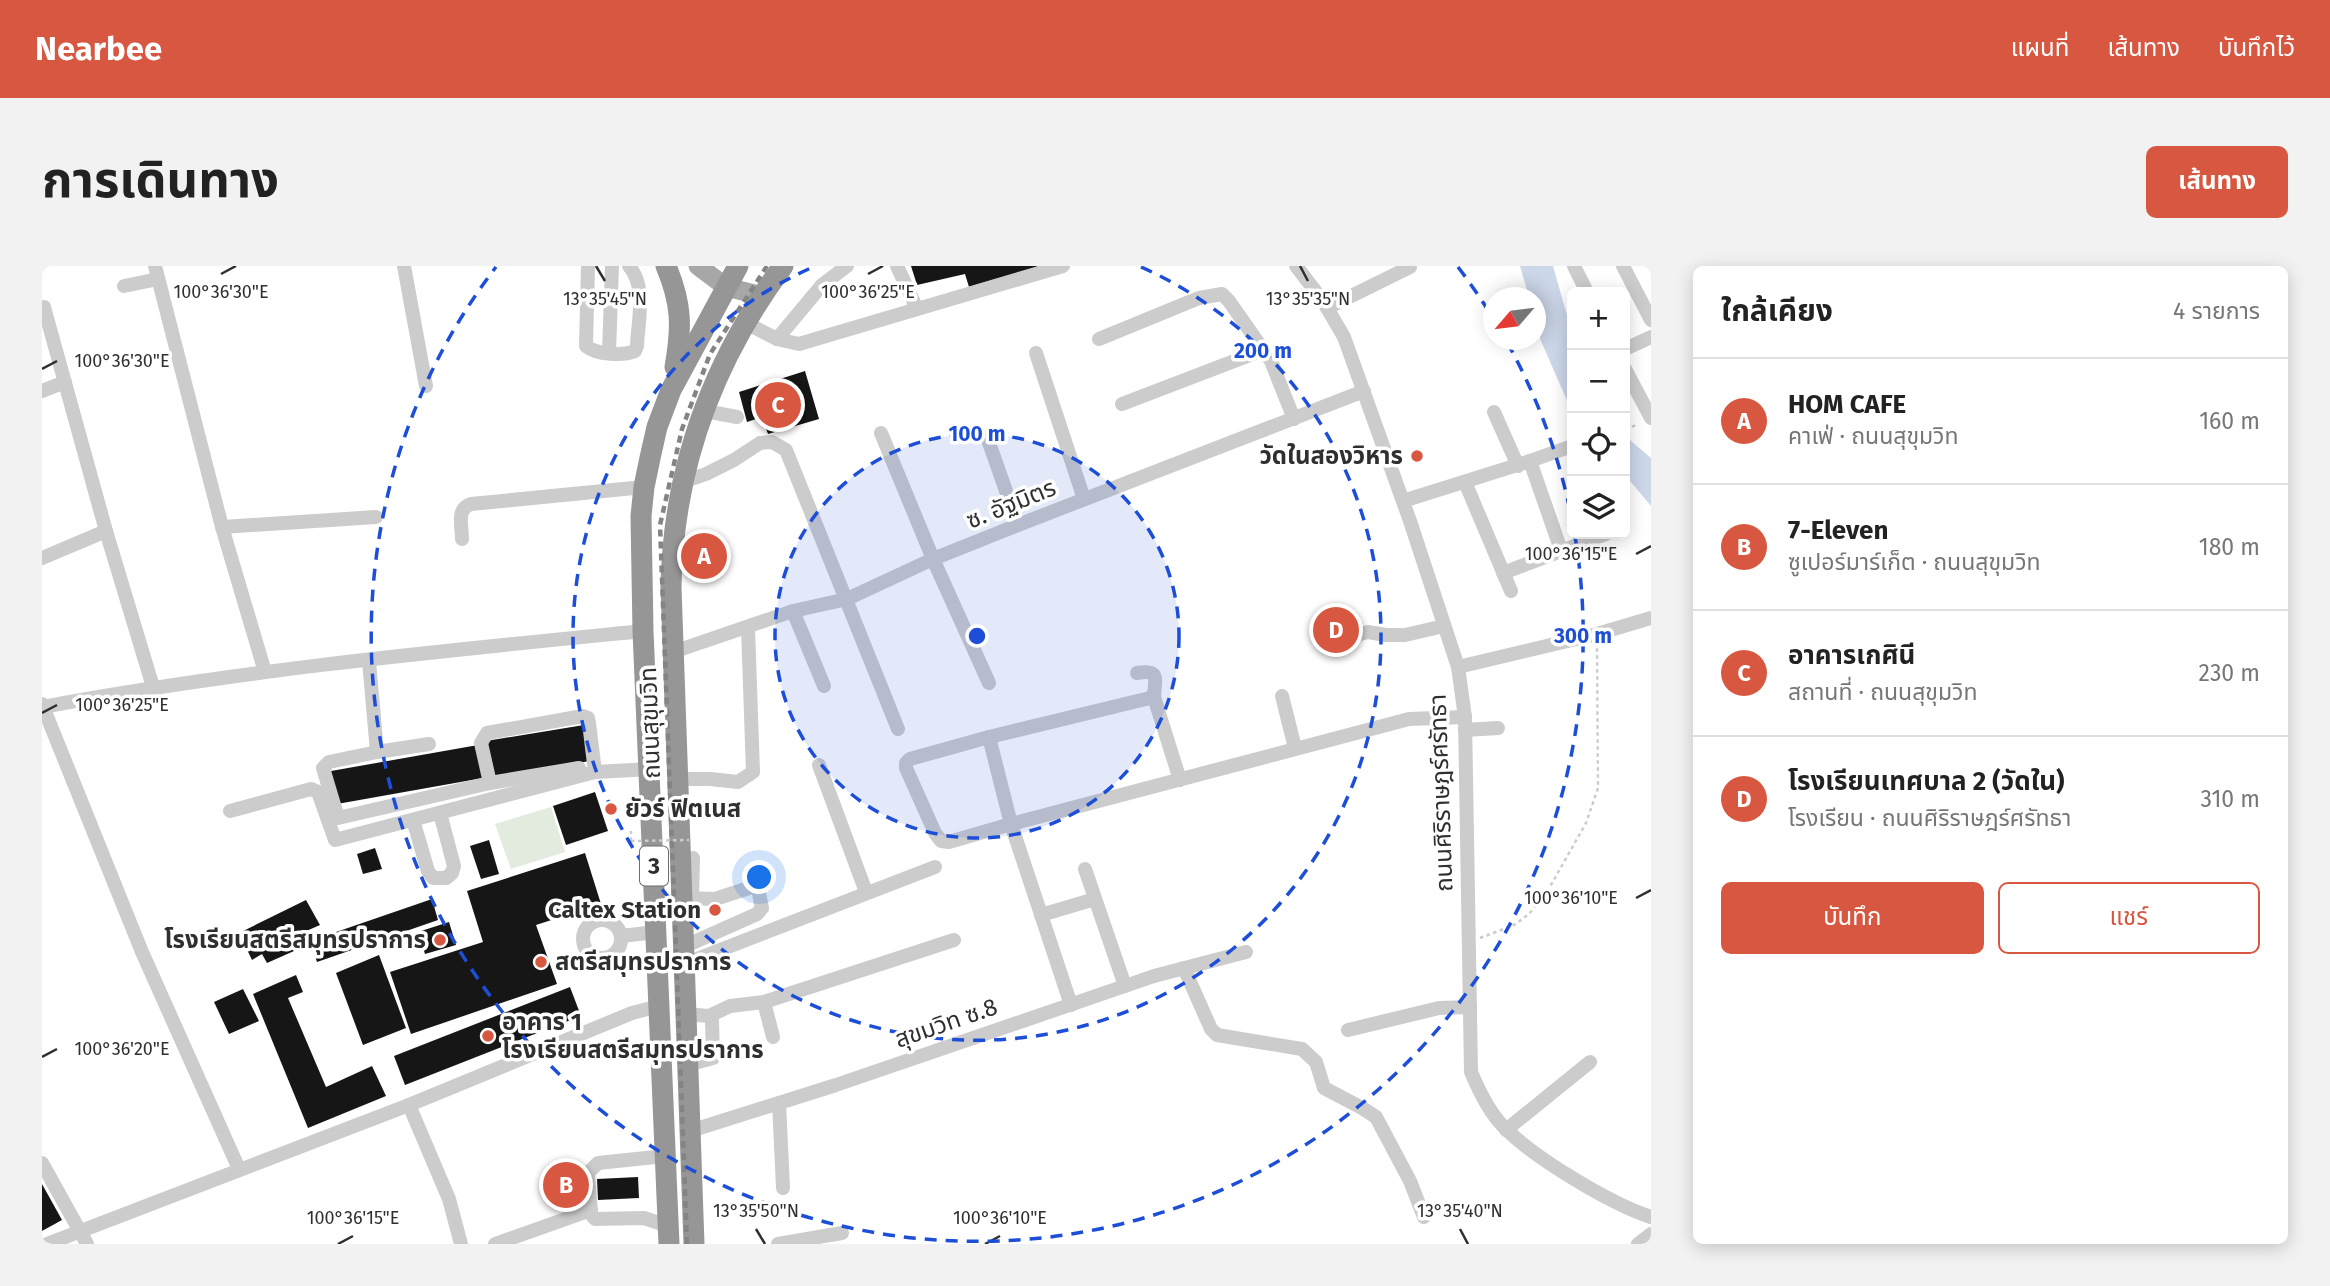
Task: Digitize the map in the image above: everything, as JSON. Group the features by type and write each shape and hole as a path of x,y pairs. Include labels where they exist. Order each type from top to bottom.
{"highway":[{"path":"666,266 676,290 680,312 680,338 671,390"},
{"name":"ถนนสุขุมวิท","path":"668,1235 651,769 643,631 641,516 644,487 657,427 671,390 738,266"},
{"name":"ถนนสุขุมวิท","path":"694,1244 685,1014 687,898 678,779 673,652 674,529 688,456 723,363 771,277"},
{"path":"671,390 688,381 700,386 707,398 705,411"}],"main road":[{"path":"698,266 726,287 771,277"}],"street":[{"path":"404,266 426,386"},
{"path":"588,266 585,341 589,350 629,354 635,351 637,346 640,285 629,266"},
{"path":"609,353 612,266"},
{"path":"778,339 822,285 847,266"},
{"path":"897,266 918,309"},
{"path":"746,323 778,339 799,344 1063,266"},
{"name":"ถนนศิริราษฎร์ศรัทธา","path":"1296,266 1327,308 1344,337 1403,501 1458,667 1465,723 1471,1072 1480,1093 1506,1130 1552,1164 1649,1216"},
{"path":"1574,266 1584,287"},
{"path":"1623,266 1651,320"},
{"path":"1327,308 1410,267"},
{"path":"124,286 157,273 222,527 265,672"},
{"path":"1099,339 1199,298 1221,293 1230,300 1279,377 1294,419"},
{"path":"43,304 106,531 153,687"},
{"path":"1630,347 1651,337"},
{"path":"1122,404 1263,350"},
{"path":"1036,353 1084,499"},
{"path":"1630,378 1651,418"},
{"path":"42,391 65,382"},
{"name":"ซ. อัฐมิตร","path":"673,652 793,611 847,599 933,559 1364,391"},
{"path":"705,411 737,417"},
{"path":"1494,412 1524,464 1561,550"},
{"path":"881,433 933,559 989,683"},
{"path":"987,437 1018,525"},
{"path":"682,482 734,460 760,443 780,444 786,450 898,729"},
{"path":"1403,501 1567,448"},
{"path":"1465,482 1511,591"},
{"path":"462,539 461,512 465,506 471,504 644,487"},
{"path":"222,527 376,517"},
{"path":"42,558 106,531"},
{"path":"1503,573 1592,539"},
{"path":"793,611 824,686"},
{"path":"1458,667 1597,634 1651,618"},
{"path":"1333,641 1368,632 1405,635 1444,626"},
{"path":"678,779 738,782 753,772 748,628"},
{"path":"239,1169 142,952 42,706 265,672 643,631"},
{"path":"369,661 377,752"},
{"path":"1137,673 1149,671 1155,677 1154,697 1180,780"},
{"path":"1282,696 1296,748"},
{"path":"1154,697 910,759 906,768 941,841 950,842 1409,719 1498,728"},
{"path":"490,783 481,743 487,733 583,716 589,723 594,769"},
{"path":"989,737 1011,824 1071,1005"},
{"path":"429,744 329,762 323,768 338,818 490,783 594,769 651,769"},
{"path":"819,765 866,892"},
{"path":"230,811 311,789 318,792 335,840 594,769"},
{"path":"413,820 428,871 433,877 446,878 452,873 454,866 440,813"},
{"path":"684,956 757,914 762,908 755,886 715,899 687,898 692,858"},
{"path":"684,956 715,954 866,892 935,867"},
{"path":"1085,869 1125,986"},
{"path":"1041,915 1095,899"},
{"path":"621,936 656,932"},
{"path":"685,1014 709,1016 730,1006 764,1002 954,940"},
{"name":"สุขมวิท ซ.8","path":"690,1131 836,1085 1125,986 1246,952"},
{"path":"1184,968 1211,1028 1217,1035 1301,1049 1316,1062 1324,1088 1376,1117 1410,1181 1424,1217"},
{"path":"764,1002 773,1037"},
{"path":"47,1244 83,1238 239,1169 409,1105 632,1013 659,1006"},
{"path":"1349,1030 1439,1008 1470,1007"},
{"path":"687,1065 713,1058 712,1021 709,1016"},
{"path":"1506,1130 1590,1062"},
{"path":"779,1103 783,1188"},
{"path":"409,1105 449,1199 461,1244"},
{"path":"665,1156 598,1163 588,1172 594,1219 644,1219 668,1235"},
{"path":"42,1163 83,1238"},
{"path":"1649,1216 1651,1200"},
{"path":"495,1244 591,1210"},
{"path":"778,1244 842,1233"},
{"path":"1639,1244 1651,1234"}],"path":[{"path":"1469,942 1514,925 1529,914 1547,892 1586,824 1598,788 1597,634"},
{"path":"631,831 631,841 689,840"}],"shaded area":[{"path":"551,807 565,852 511,869 495,824"}],"water":[{"path":"1520,266 1553,266 1567,315 1567,401 1545,350 1546,287 1526,287"},
{"path":"1630,439 1651,458 1651,506 1630,481"}],"building":[{"path":"911,266 1037,267 969,287 965,274 917,285"},
{"path":"805,371 819,419 768,434 762,417 747,422 739,392"},
{"path":"584,725 590,761 492,777 486,741"},
{"path":"478,745 483,778 337,804 331,771"},
{"name":"ยัวร์ ฟิตเนส","path":"595,792 608,831 566,845 553,806"},
{"path":"489,840 499,874 481,879 470,846"},
{"path":"375,848 382,869 363,874 357,854"},
{"path":"585,853 601,904 536,925 557,984 411,1034 390,972 483,942 467,891"},
{"path":"432,899 438,920 317,962 310,941"},
{"path":"306,900 320,925 288,939 294,951 267,963 262,954 252,960 239,933"},
{"path":"449,922 456,945 425,954 418,932"},
{"path":"379,955 406,1028 363,1045 336,973"},
{"path":"296,975 303,992 288,998 326,1087 372,1066 386,1096 308,1128 253,994"},
{"name":"อาคาร 1 โรงเรียนสตรีสมุทรปราการ","path":"570,987 581,1016 405,1085 394,1056"},
{"path":"243,989 259,1021 229,1034 214,1002"},
{"path":"571,1161 585,1202 560,1210 546,1169"},
{"path":"638,1177 639,1198 598,1200 597,1179"},
{"path":"42,1184 62,1220 42,1231"}],"railway":[{"path":"687,1244 660,525 682,429 710,354 767,266"}],"place":[{"name":"อาคารเกศินี","path":"778,405"},
{"name":"วัดในสองวิหาร","path":"1417,456"},
{"name":"HOM CAFE","path":"704,556"},
{"name":"โรงเรียนเทศบาล 2 (วัดใน)","path":"1336,630"},
{"name":"ยัวร์ ฟิตเนส","path":"611,809"},
{"name":"Caltex Station","path":"715,910"},
{"name":"โรงเรียนสตรีสมุทรปราการ","path":"440,940"},
{"name":"สตรีสมุทรปราการ","path":"541,962"},
{"name":"อาคาร 1 โรงเรียนสตรีสมุทรปราการ","path":"488,1036"},
{"name":"7-Eleven","path":"566,1185"}]}
